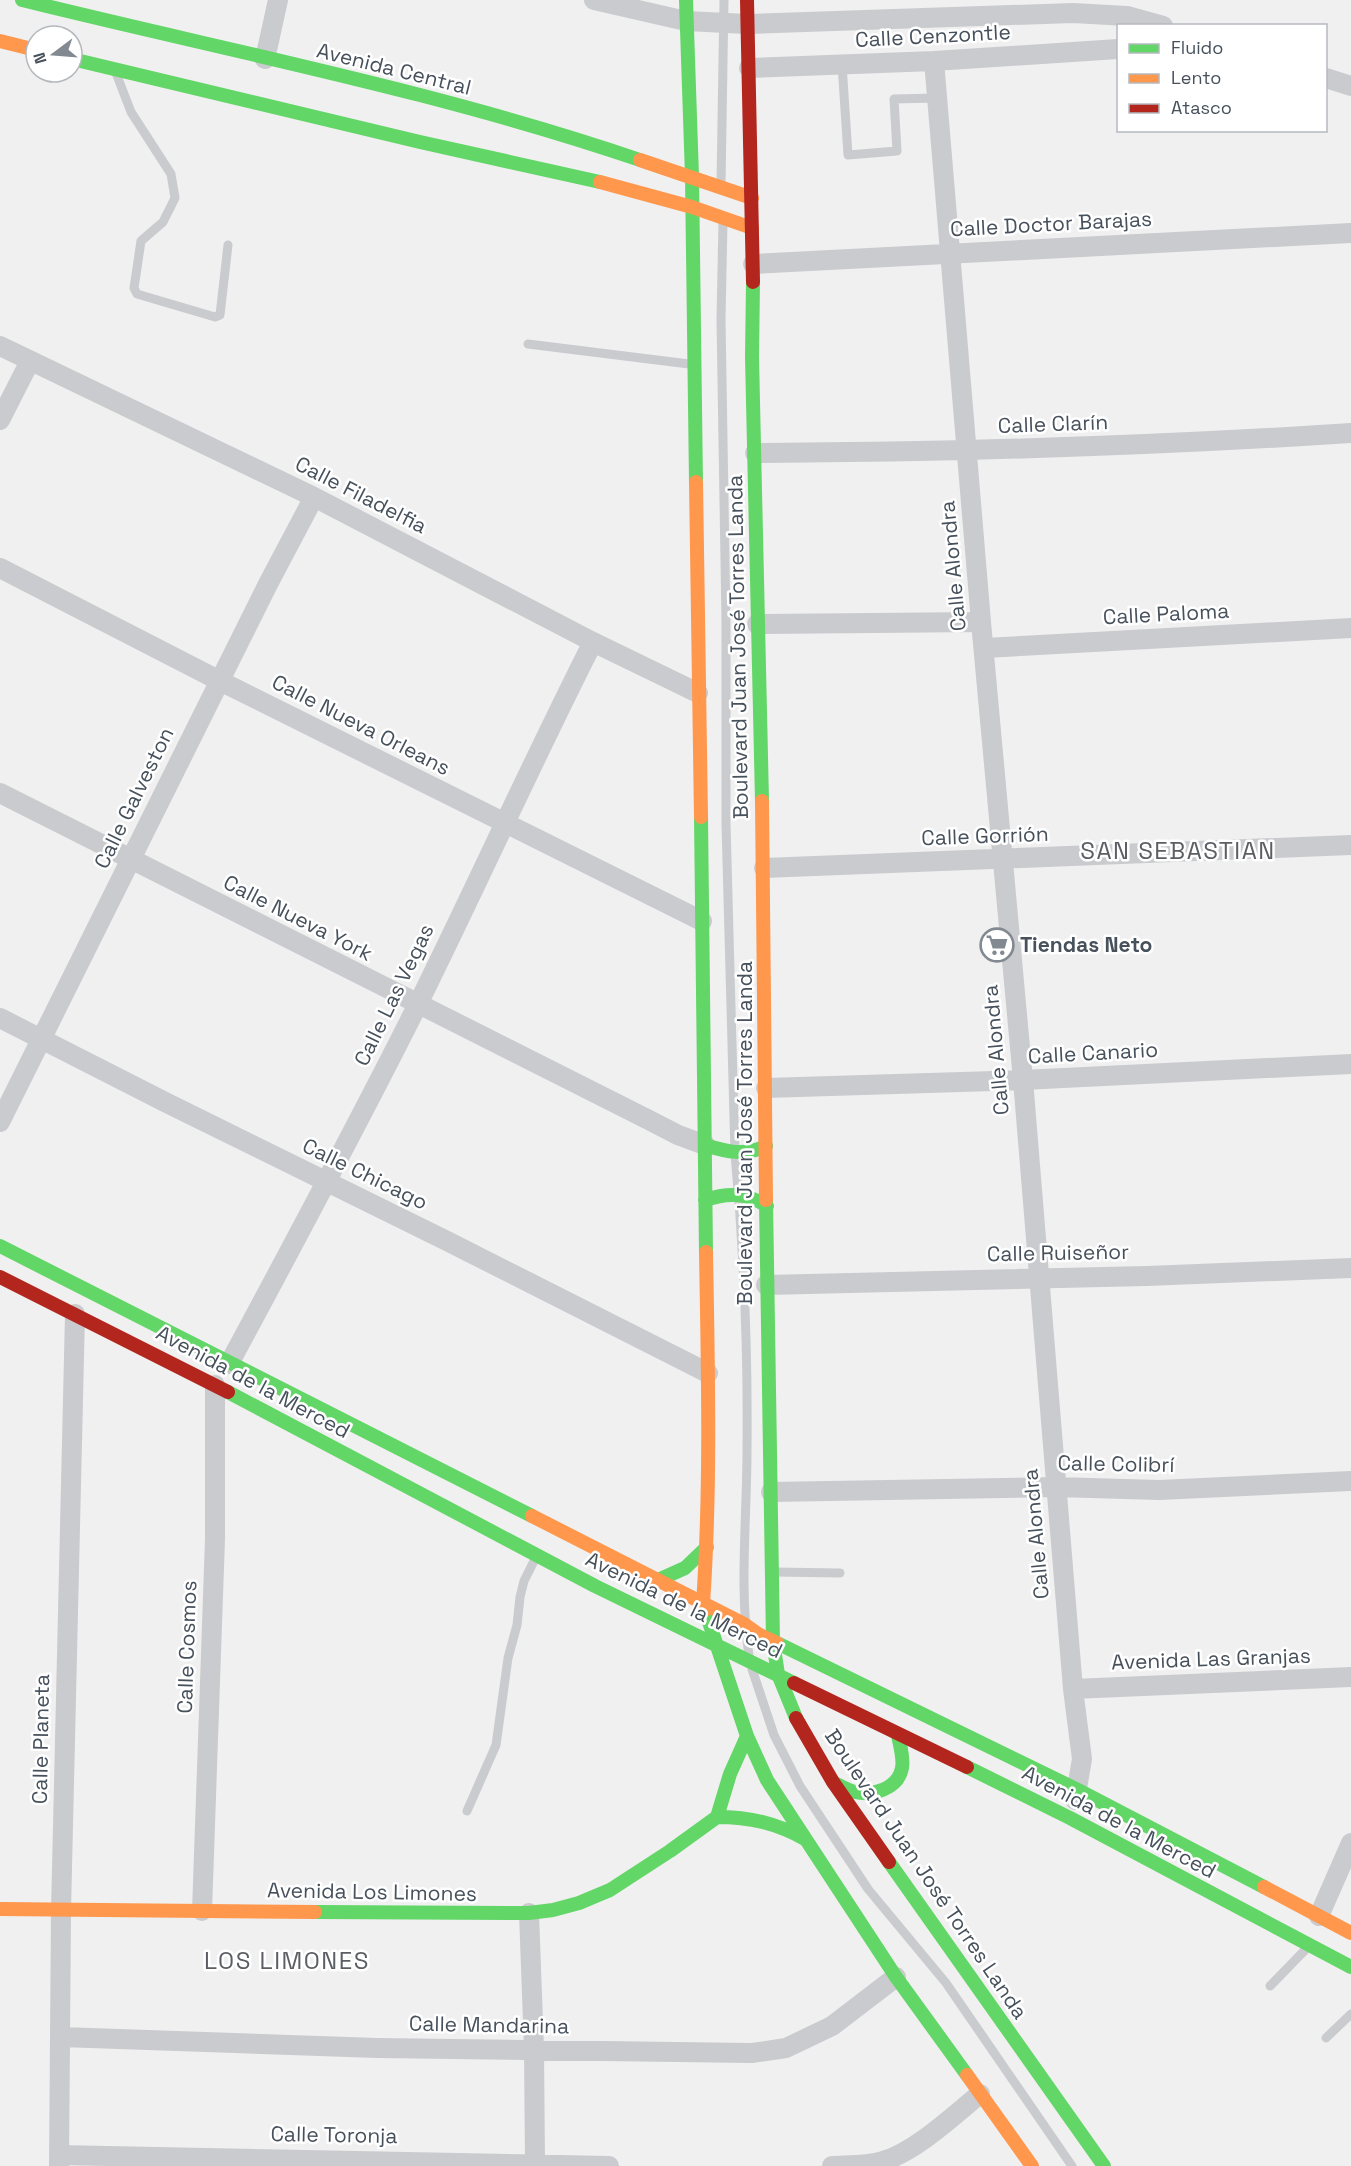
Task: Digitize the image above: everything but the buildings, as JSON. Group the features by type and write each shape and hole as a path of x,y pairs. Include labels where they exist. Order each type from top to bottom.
{"street":[{"name":"Avenida Central","path":"22,0 433,99 614,168 692,207 722,213 752,228"},
{"path":"265,59 278,0"},
{"name":"Calle Cenzontle","path":"594,0 747,24 1072,6 1156,24"},
{"name":"Boulevard Juan José Torres Landa","path":"686,0 698,17 692,207 708,1373 707,1547 703,1604 747,1736 767,1780 896,1977 1032,2166"},
{"name":"Boulevard Juan José Torres Landa","path":"747,0 752,198 752,357 756,453 757,624 764,868 766,1285 773,1642 778,1674 799,1724 833,1782 1104,2166"},
{"path":"0,41 24,47"},
{"name":"Calle Cenzontle","path":"749,68 934,61 1117,49"},
{"name":"Calle Alondra","path":"934,61 966,451 1023,1080 1073,1689 1082,1759 1078,1790 1070,1818"},
{"name":"Avenida Central","path":"84,62 614,168 692,176 722,193 752,198"},
{"path":"1327,78 1351,86"},
{"name":"Calle Doctor Barajas","path":"753,264 1351,233"},
{"name":"Calle Filadelfia","path":"0,346 314,497 593,642 698,693"},
{"path":"0,420 30,361"},
{"name":"Calle Clarín","path":"756,453 966,451 1228,441 1351,433"},
{"name":"Calle Galveston","path":"0,1122 314,497"},
{"name":"Calle Nueva Orleans","path":"0,568 220,681 702,921"},
{"path":"757,624 981,622"},
{"name":"Calle Paloma","path":"984,648 1351,628"},
{"name":"Calle Las Vegas","path":"230,1364 327,1182 417,1005 593,642"},
{"name":"Calle Nueva York","path":"0,794 678,1135 705,1145"},
{"name":"Calle Gorrión","path":"764,868 1351,845"},
{"name":"Calle Chicago","path":"0,1018 708,1373"},
{"name":"Calle Canario","path":"765,1088 1023,1080 1351,1064"},
{"path":"705,1145 735,1154 751,1153 766,1146"},
{"path":"705,1200 728,1194 739,1194 753,1197 767,1206"},
{"name":"Avenida de la Merced","path":"0,1246 744,1624 773,1642 1078,1790 1351,1933"},
{"name":"Calle Ruiseñor","path":"766,1285 1158,1276 1351,1268"},
{"name":"Avenida de la Merced","path":"0,1277 215,1385 537,1555 1070,1818 1351,1967"},
{"name":"Calle Planeta","path":"59,2161 75,1314"},
{"name":"Calle Cosmos","path":"202,1911 215,1539 215,1385"},
{"name":"Calle Colibrí","path":"771,1492 1056,1487 1159,1491 1351,1481"},
{"path":"656,1581 683,1571 707,1547"},
{"name":"Avenida Las Granjas","path":"1073,1689 1351,1677"},
{"path":"833,1782 854,1792 871,1793 894,1784 902,1771 898,1735"},
{"path":"747,1736 734,1764 717,1817 761,1820 781,1826 805,1839"},
{"name":"Avenida Los Limones","path":"0,1909 529,1913 579,1903 610,1890 717,1817"},
{"path":"1319,1916 1351,1843"},
{"path":"529,1913 535,2163"},
{"name":"Calle Mandarina","path":"61,2037 365,2047 752,2053 786,2048 832,2026 896,1977"},
{"path":"832,2166 886,2161 911,2148 980,2094"},
{"name":"Calle Toronja","path":"59,2161 535,2163 609,2166"}],"lane":[{"path":"722,193 724,0"},
{"path":"842,64 848,155 897,151 894,99 938,98"},
{"path":"115,70 131,112 171,174 175,198 163,222 141,241 134,288 137,294 214,317 220,315 228,245"},
{"path":"722,213 726,824 735,1154 747,1356 744,1624 750,1660 774,1735 800,1786 868,1889 946,1983 1072,2166"},
{"path":"528,344 694,364"},
{"path":"467,1811 496,1745 505,1675 517,1625 520,1597 524,1581 537,1555"},
{"path":"772,1572 840,1573"},
{"path":"1270,1986 1309,1945"},
{"path":"1326,2038 1351,2014"}],"traffic: fast":[{"path":"22,0 410,92 564,135 640,160"},
{"path":"686,0 692,176 696,482"},
{"path":"84,62 420,142 600,182"},
{"path":"753,282 752,357 762,801"},
{"path":"701,817 706,1252"},
{"path":"705,1145 736,1152 766,1146"},
{"path":"705,1200 737,1195 752,1198 767,1206"},
{"path":"766,1200 773,1642 778,1674 796,1718"},
{"path":"0,1246 532,1516"},
{"path":"228,1392 595,1586 794,1683"},
{"path":"656,1581 685,1568 707,1547"},
{"path":"705,1610 747,1736 767,1780 896,1977 967,2075"},
{"path":"777,1643 1078,1790 1264,1887"},
{"path":"833,1782 849,1790 862,1793 877,1792 890,1786 896,1781 902,1768 898,1735"},
{"path":"315,1912 529,1913 579,1903 610,1890 717,1817 730,1774 747,1736"},
{"path":"967,1767 1070,1818 1351,1967"},
{"path":"717,1817 762,1822 805,1839"},
{"path":"889,1862 1104,2166"}],"traffic: slow":[{"path":"0,41 24,47"},
{"path":"640,160 752,198"},
{"path":"600,182 692,207 752,228"},
{"path":"696,482 701,817"},
{"path":"762,801 766,1200"},
{"path":"705,1610 703,1604 708,1428 706,1252"},
{"path":"532,1516 777,1643"},
{"path":"1264,1887 1351,1933"},
{"path":"0,1909 315,1912"},
{"path":"967,2075 1032,2166"}],"traffic: jam":[{"path":"747,0 753,282"},
{"path":"0,1277 228,1392"},
{"path":"794,1683 967,1767"},
{"path":"796,1718 833,1782 889,1862"}],"place":[{"name":"Tiendas Neto","path":"997,945"}],"district":[{"name":"SAN SEBASTIAN","path":"1178,851"},
{"name":"LOS LIMONES","path":"287,1961"}]}
